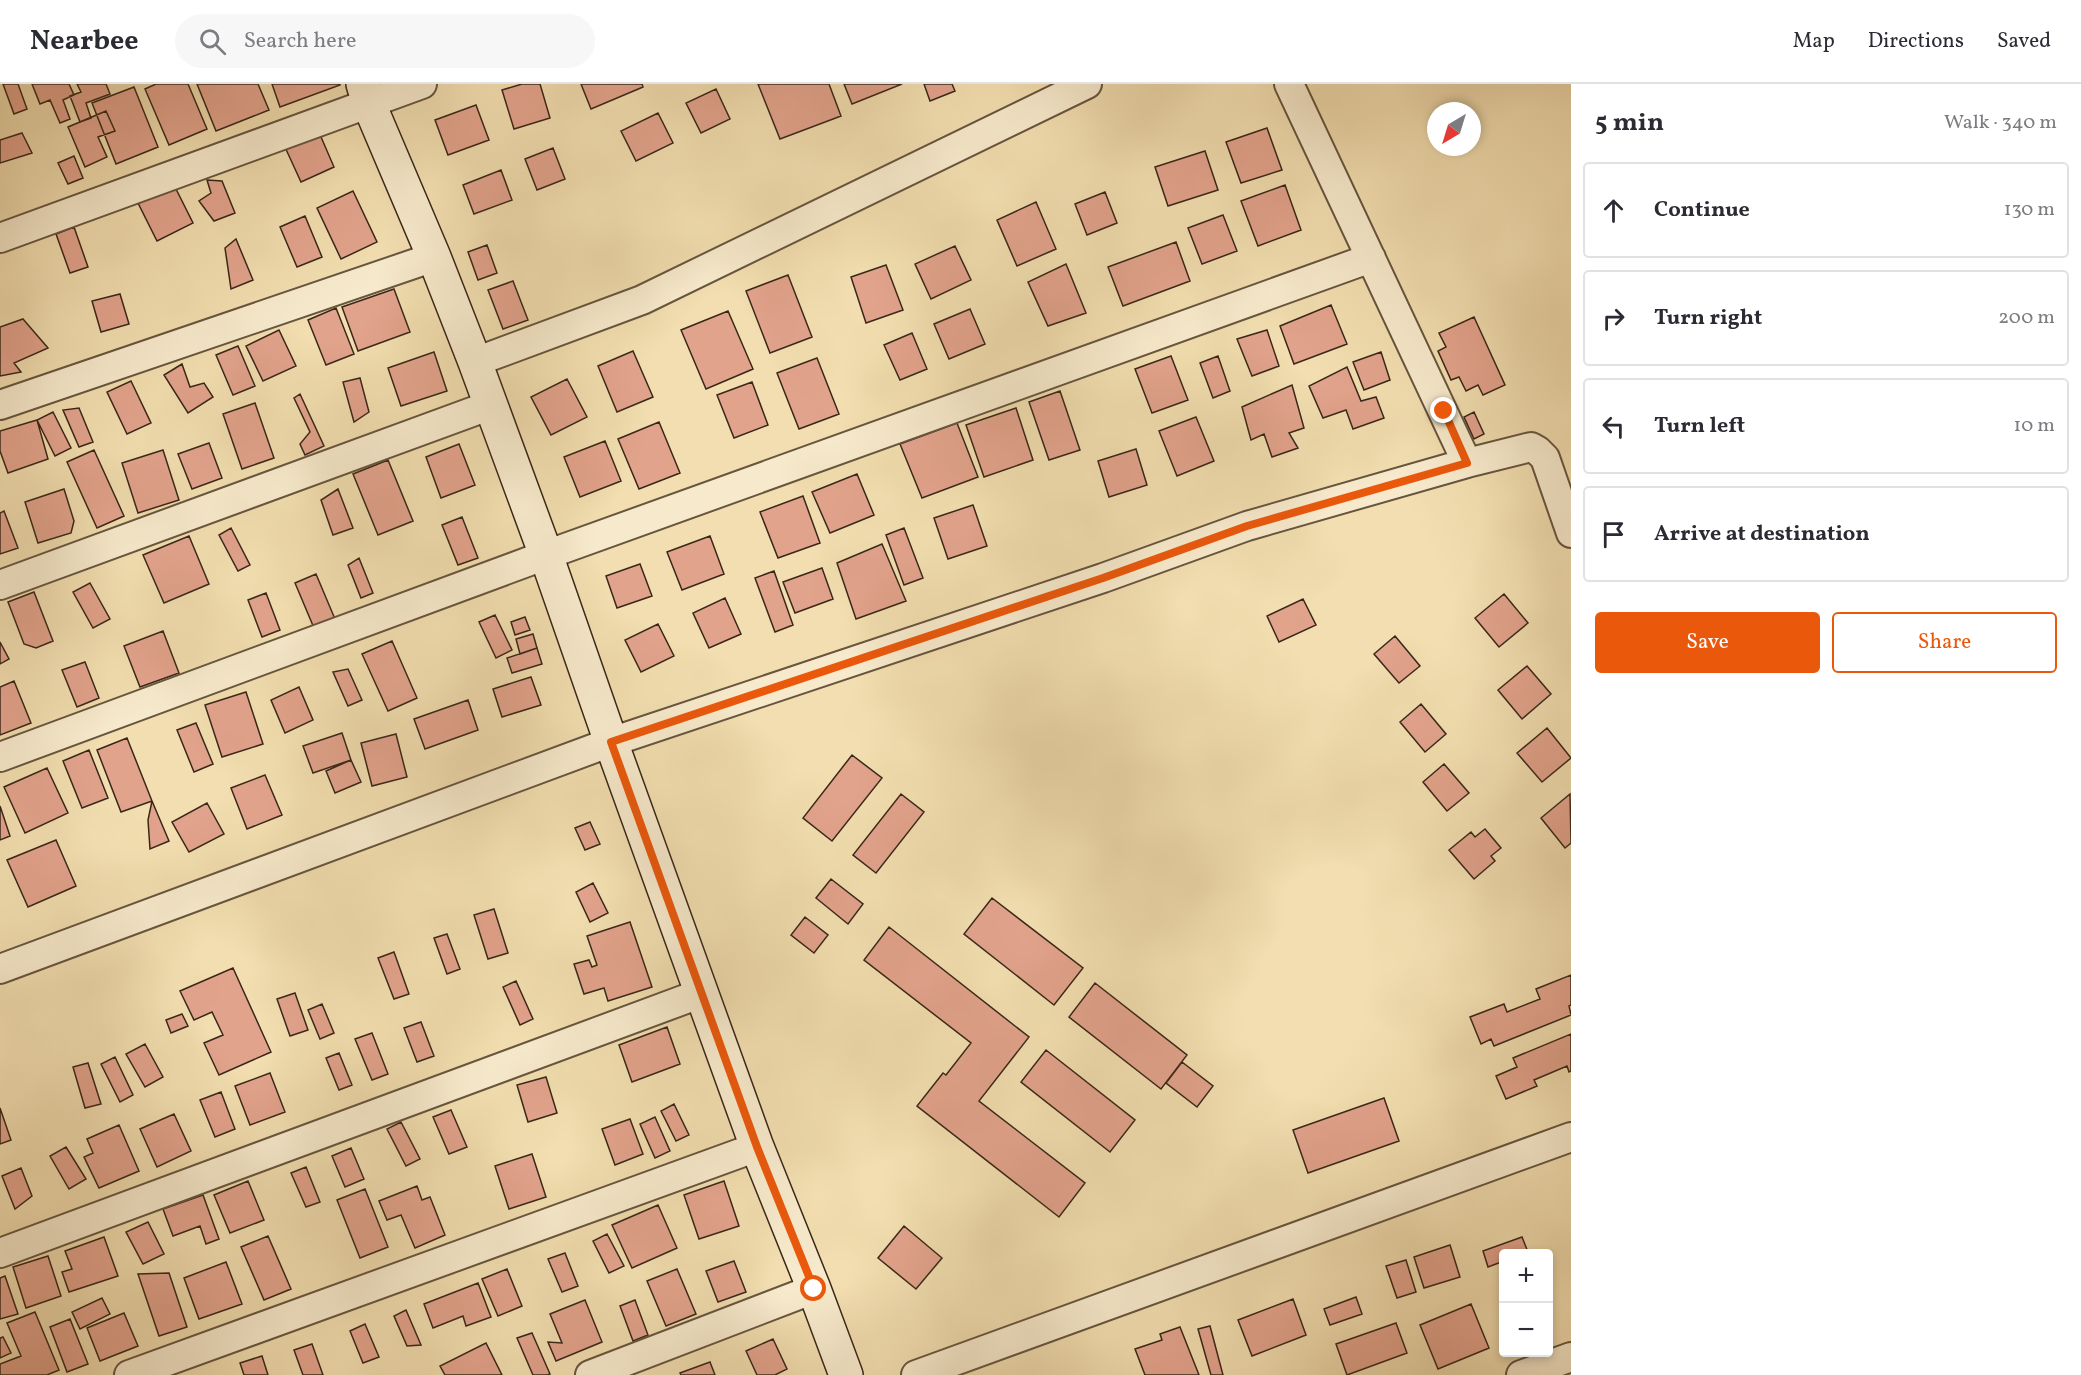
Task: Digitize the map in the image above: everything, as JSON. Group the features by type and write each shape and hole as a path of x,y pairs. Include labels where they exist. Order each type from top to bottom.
{"street":[{"path":"0,238 366,94 422,84"},
{"path":"475,362 642,300 1087,84"},
{"path":"1289,84 1467,463"},
{"path":"366,94 435,257 475,362 757,1147 846,1375"},
{"path":"0,405 435,257"},
{"path":"0,757 546,555 1371,258"},
{"path":"0,585 491,405"},
{"path":"0,969 611,742 1059,593 1247,526 1467,463 1531,447 1538,451 1545,458 1571,533"},
{"path":"0,1253 702,993"},
{"path":"916,1375 1571,1137"},
{"path":"129,1375 757,1147"},
{"path":"590,1375 814,1289"},
{"path":"1521,1375 1571,1357"}],"building":[{"path":"3,84 18,84 27,109 14,114"},
{"path":"32,84 69,84 74,95 63,100 70,119 60,123 50,100 40,104"},
{"path":"77,84 106,84 110,94 86,103 91,118 80,122 70,96 81,92"},
{"path":"156,84 188,84 207,129 169,145 145,89"},
{"path":"197,84 258,84 269,110 216,131"},
{"path":"272,84 340,84 340,85 280,107"},
{"path":"522,84 540,84 550,118 514,129 502,90"},
{"path":"581,84 642,84 643,87 591,109"},
{"path":"758,84 829,84 841,116 780,139"},
{"path":"844,84 902,84 852,104"},
{"path":"924,84 952,84 955,91 930,101"},
{"path":"134,87 158,147 116,164 92,103"},
{"path":"716,89 730,119 701,133 686,103"},
{"path":"476,105 489,140 448,155 435,120"},
{"path":"106,111 115,131 98,137 107,157 85,167 68,127"},
{"path":"658,113 673,143 636,161 621,131"},
{"path":"1267,128 1282,170 1241,183 1226,142"},
{"path":"318,130 334,167 301,182 284,145"},
{"path":"22,133 32,153 0,163 0,140"},
{"path":"553,148 565,179 537,190 525,159"},
{"path":"1205,151 1218,190 1168,206 1155,167"},
{"path":"74,156 83,178 68,184 58,163"},
{"path":"501,170 512,200 474,214 463,185"},
{"path":"207,180 222,181 235,213 214,221 199,201 211,193"},
{"path":"174,185 193,223 157,241 138,203"},
{"path":"1285,185 1301,230 1258,246 1241,201"},
{"path":"353,191 377,242 341,259 317,208"},
{"path":"1105,192 1117,223 1087,235 1075,204"},
{"path":"1036,202 1056,249 1017,266 997,220"},
{"path":"1223,215 1237,251 1202,264 1188,228"},
{"path":"305,216 322,257 297,267 280,227"},
{"path":"74,227 88,267 70,273 56,234"},
{"path":"236,239 253,280 231,289 225,248"},
{"path":"1176,242 1190,281 1123,306 1108,267"},
{"path":"487,245 497,273 478,280 468,252"},
{"path":"955,246 971,280 931,299 915,264"},
{"path":"1066,264 1086,313 1048,326 1028,282"},
{"path":"886,265 903,310 866,323 851,277"},
{"path":"788,275 812,337 770,353 746,291"},
{"path":"513,281 528,320 503,329 488,290"},
{"path":"394,289 410,332 358,351 342,307"},
{"path":"120,294 129,324 101,332 92,301"},
{"path":"1331,305 1347,344 1294,364 1280,326"},
{"path":"336,308 354,354 326,365 308,320"},
{"path":"970,309 985,344 949,359 934,324"},
{"path":"728,311 753,369 706,389 681,330"},
{"path":"1474,317 1505,385 1483,395 1478,385 1466,391 1459,377 1451,380 1438,351 1446,347 1439,333"},
{"path":"23,319 48,348 14,363 21,372 0,376 0,327"},
{"path":"279,330 296,366 263,381 246,346"},
{"path":"1267,330 1279,366 1252,376 1237,339"},
{"path":"912,333 927,369 900,380 884,345"},
{"path":"238,346 255,386 233,395 216,355"},
{"path":"633,351 653,397 617,412 598,366"},
{"path":"434,352 447,391 401,406 388,368"},
{"path":"1381,352 1390,380 1364,390 1353,362"},
{"path":"1171,356 1188,400 1152,413 1135,369"},
{"path":"1218,356 1230,391 1213,398 1200,363"},
{"path":"817,358 839,414 799,429 777,373"},
{"path":"182,364 190,387 204,383 213,397 188,413 164,375"},
{"path":"1347,367 1361,401 1376,397 1384,418 1353,429 1346,410 1323,418 1309,386"},
{"path":"360,378 369,412 354,422 343,382"},
{"path":"567,379 587,417 551,435 531,397"},
{"path":"131,381 151,423 127,434 107,392"},
{"path":"752,382 768,425 734,438 717,395"},
{"path":"1292,385 1304,428 1289,433 1298,448 1272,457 1264,434 1251,440 1242,407"},
{"path":"1060,391 1080,450 1049,460 1029,402"},
{"path":"300,394 324,446 305,455 300,444 310,432 294,398"},
{"path":"255,403 274,458 242,469 223,414"},
{"path":"79,408 93,442 79,447 63,410"},
{"path":"1016,408 1033,460 984,477 966,425"},
{"path":"53,412 71,448 55,456 37,420"},
{"path":"1474,412 1484,434 1474,439 1464,417"},
{"path":"1196,417 1214,461 1177,476 1159,431"},
{"path":"37,420 48,459 8,473 0,451 0,431"},
{"path":"659,422 680,473 639,489 618,439"},
{"path":"957,423 978,477 922,498 900,444"},
{"path":"605,441 621,481 580,497 564,457"},
{"path":"209,443 222,478 192,489 178,454"},
{"path":"459,444 475,485 441,498 426,457"},
{"path":"1136,449 1147,485 1109,497 1098,461"},
{"path":"94,450 124,516 97,528 67,462"},
{"path":"163,450 179,500 138,513 122,463"},
{"path":"388,460 413,521 378,535 353,474"},
{"path":"857,474 874,515 830,533 812,492"},
{"path":"64,489 74,521 71,533 38,543 25,502"},
{"path":"338,489 353,528 333,535 321,500"},
{"path":"803,496 820,543 778,558 760,512"},
{"path":"973,505 987,546 948,559 934,518"},
{"path":"4,511 18,548 0,554 0,513"},
{"path":"462,517 478,558 458,565 442,525"},
{"path":"231,528 250,565 238,571 219,535"},
{"path":"904,528 923,578 904,585 886,535"},
{"path":"189,536 209,584 164,603 143,555"},
{"path":"710,536 724,574 682,590 667,552"},
{"path":"882,544 906,601 856,619 837,563"},
{"path":"359,558 373,593 361,598 348,565"},
{"path":"640,564 652,596 617,608 606,576"},
{"path":"822,568 833,599 795,613 783,582"},
{"path":"774,571 793,625 775,632 755,578"},
{"path":"316,574 335,619 314,628 295,583"},
{"path":"90,583 110,619 93,628 73,592"},
{"path":"34,592 53,641 36,648 24,644 8,602"},
{"path":"266,593 280,630 262,637 248,600"},
{"path":"1504,594 1528,623 1499,647 1475,618"},
{"path":"725,598 741,634 709,648 693,613"},
{"path":"1303,599 1316,625 1279,642 1267,616"},
{"path":"495,615 512,650 496,658 479,622"},
{"path":"525,617 530,630 515,635 511,622"},
{"path":"658,624 674,656 641,672 625,640"},
{"path":"163,631 179,673 140,687 124,646"},
{"path":"533,634 537,648 520,654 516,639"},
{"path":"1395,636 1420,666 1399,683 1374,654"},
{"path":"392,641 417,698 388,711 362,654"},
{"path":"0,642 9,659 0,664"},
{"path":"537,648 542,664 512,673 507,658"},
{"path":"85,662 99,698 77,707 62,670"},
{"path":"1527,666 1551,694 1522,719 1498,690"},
{"path":"348,669 362,700 348,706 333,672"},
{"path":"531,677 541,705 502,717 493,689"},
{"path":"14,681 31,723 0,735 0,687"},
{"path":"299,687 313,720 285,733 271,700"},
{"path":"246,692 263,744 222,757 205,705"},
{"path":"468,700 478,730 425,749 414,719"},
{"path":"1421,704 1446,734 1425,752 1400,722"},
{"path":"196,723 213,764 194,772 177,730"},
{"path":"1547,728 1571,758 1542,782 1517,753"},
{"path":"342,733 351,760 313,773 303,746"},
{"path":"396,734 407,777 372,786 361,743"},
{"path":"127,738 152,801 121,812 97,750"},
{"path":"89,750 108,798 82,808 63,761"},
{"path":"852,755 882,778 832,841 803,818"},
{"path":"351,760 361,782 335,793 326,771"},
{"path":"1444,764 1469,793 1447,811 1423,782"},
{"path":"47,768 68,813 25,833 4,787"},
{"path":"265,775 282,815 247,829 231,788"},
{"path":"901,794 924,812 876,873 853,855"},
{"path":"1570,794 1571,843 1565,848 1541,818"},
{"path":"152,801 169,841 150,849 148,820"},
{"path":"207,803 224,834 189,852 172,822"},
{"path":"0,806 10,836 0,840"},
{"path":"590,822 600,844 585,850 575,828"},
{"path":"1485,829 1501,848 1491,856 1495,861 1474,879 1449,850 1471,832 1475,837"},
{"path":"56,840 76,886 28,907 7,860"},
{"path":"831,879 863,904 848,924 816,898"},
{"path":"593,883 608,913 590,922 576,892"},
{"path":"992,898 1083,968 1054,1005 964,934"},
{"path":"494,909 508,953 488,959 474,915"},
{"path":"805,917 828,935 814,953 791,935"},
{"path":"630,922 652,987 608,1001 604,988 584,994 574,964 589,960 592,967 597,965 587,936"},
{"path":"889,927 1029,1037 979,1101 1085,1183 1059,1217 917,1106 943,1073 946,1075 971,1043 864,960"},
{"path":"447,934 460,969 447,974 434,938"},
{"path":"394,952 409,994 394,999 378,958"},
{"path":"233,968 271,1052 219,1075 204,1043 223,1035 212,1012 194,1020 180,991"},
{"path":"1571,975 1571,1005 1569,1006 1571,1015 1494,1046 1491,1039 1481,1044 1470,1017 1504,1004 1507,1012 1540,999 1536,989"},
{"path":"516,981 533,1019 520,1025 503,987"},
{"path":"1095,983 1187,1055 1161,1089 1069,1017"},
{"path":"295,993 308,1030 290,1036 277,999"},
{"path":"322,1004 334,1033 320,1039 308,1010"},
{"path":"182,1014 188,1026 171,1033 166,1020"},
{"path":"421,1022 434,1056 417,1062 404,1028"},
{"path":"667,1027 680,1064 632,1082 619,1045"},
{"path":"372,1033 388,1074 372,1080 355,1039"},
{"path":"1571,1034 1571,1071 1569,1072 1567,1066 1534,1080 1537,1086 1506,1099 1496,1076 1517,1067 1513,1058"},
{"path":"145,1044 163,1077 145,1087 126,1054"},
{"path":"1046,1050 1135,1120 1110,1152 1021,1082"},
{"path":"339,1053 352,1085 339,1090 326,1058"},
{"path":"115,1057 133,1095 120,1102 101,1064"},
{"path":"1182,1062 1213,1086 1197,1107 1166,1083"},
{"path":"88,1063 101,1104 85,1108 73,1067"},
{"path":"270,1073 285,1112 250,1125 235,1086"},
{"path":"546,1077 557,1113 528,1122 517,1085"},
{"path":"221,1092 235,1129 215,1137 200,1100"},
{"path":"1384,1098 1399,1141 1308,1173 1293,1130"},
{"path":"674,1104 689,1135 676,1141 661,1111"},
{"path":"0,1108 11,1140 0,1144"},
{"path":"451,1110 467,1147 449,1154 433,1117"},
{"path":"174,1114 191,1151 157,1167 140,1129"},
{"path":"655,1117 670,1151 655,1158 640,1124"},
{"path":"630,1119 643,1154 615,1165 602,1129"},
{"path":"401,1122 420,1159 406,1166 387,1129"},
{"path":"119,1125 139,1171 99,1188 84,1157 93,1153 87,1139"},
{"path":"66,1147 86,1179 69,1189 50,1156"},
{"path":"351,1148 364,1179 345,1187 332,1156"},
{"path":"532,1154 546,1197 509,1209 495,1166"},
{"path":"306,1167 320,1202 306,1207 291,1173"},
{"path":"21,1168 32,1196 15,1209 2,1176"},
{"path":"248,1181 264,1220 230,1233 214,1195"},
{"path":"724,1181 739,1226 699,1239 684,1195"},
{"path":"417,1186 422,1200 430,1197 445,1235 415,1248 401,1215 387,1220 379,1201"},
{"path":"365,1189 388,1247 360,1258 337,1200"},
{"path":"203,1195 219,1239 206,1244 200,1226 173,1236 163,1209"},
{"path":"658,1205 677,1248 632,1268 612,1225"},
{"path":"148,1222 164,1254 143,1264 126,1232"},
{"path":"904,1226 942,1258 916,1289 878,1258"},
{"path":"607,1234 624,1266 609,1273 593,1241"},
{"path":"268,1236 291,1289 264,1300 241,1247"},
{"path":"104,1237 118,1276 69,1292 62,1272 72,1269 65,1251"},
{"path":"1522,1237 1527,1249 1499,1249 1499,1263 1488,1267 1483,1251"},
{"path":"1450,1245 1460,1277 1424,1288 1414,1257"},
{"path":"565,1253 578,1286 562,1292 548,1259"},
{"path":"48,1256 61,1296 26,1308 13,1267"},
{"path":"1406,1260 1416,1292 1397,1298 1386,1266"},
{"path":"734,1261 746,1292 718,1302 706,1271"},
{"path":"226,1262 242,1304 199,1319 184,1278"},
{"path":"507,1269 522,1306 498,1316 482,1279"},
{"path":"677,1269 696,1314 666,1326 647,1281"},
{"path":"169,1273 187,1327 159,1336 138,1274"},
{"path":"5,1276 18,1314 0,1319 0,1278"},
{"path":"478,1283 491,1317 466,1326 463,1316 433,1328 424,1304"},
{"path":"1356,1297 1362,1314 1330,1325 1324,1309"},
{"path":"102,1298 110,1314 80,1329 72,1312"},
{"path":"1293,1299 1306,1335 1252,1356 1238,1320"},
{"path":"585,1300 602,1342 556,1361 548,1342 562,1343 550,1314"},
{"path":"635,1300 648,1335 633,1341 620,1306"},
{"path":"1471,1304 1489,1348 1438,1369 1420,1325"},
{"path":"406,1310 421,1345 407,1346 394,1316"},
{"path":"35,1312 59,1370 47,1375 0,1375 0,1364 21,1356 7,1323"},
{"path":"124,1313 138,1346 100,1361 87,1328"},
{"path":"70,1319 88,1364 67,1372 50,1327"},
{"path":"1396,1323 1407,1353 1347,1375 1336,1344"},
{"path":"365,1324 379,1357 363,1363 350,1331"},
{"path":"1210,1326 1223,1375 1211,1375 1198,1329"},
{"path":"1180,1327 1199,1375 1145,1375 1135,1349 1162,1340 1160,1334"},
{"path":"532,1333 550,1374 533,1375 517,1338"},
{"path":"3,1337 11,1353 0,1358 0,1338"},
{"path":"773,1339 787,1369 775,1375 757,1375 746,1351"},
{"path":"486,1343 502,1375 445,1375 440,1366"},
{"path":"312,1344 323,1375 303,1375 294,1350"},
{"path":"262,1356 268,1375 244,1375 240,1363"},
{"path":"710,1362 715,1375 681,1375 680,1373"}],"route":[{"path":"814,1289 757,1147 611,742 748,695 895,649 1247,526 1467,463 1444,411"}]}
